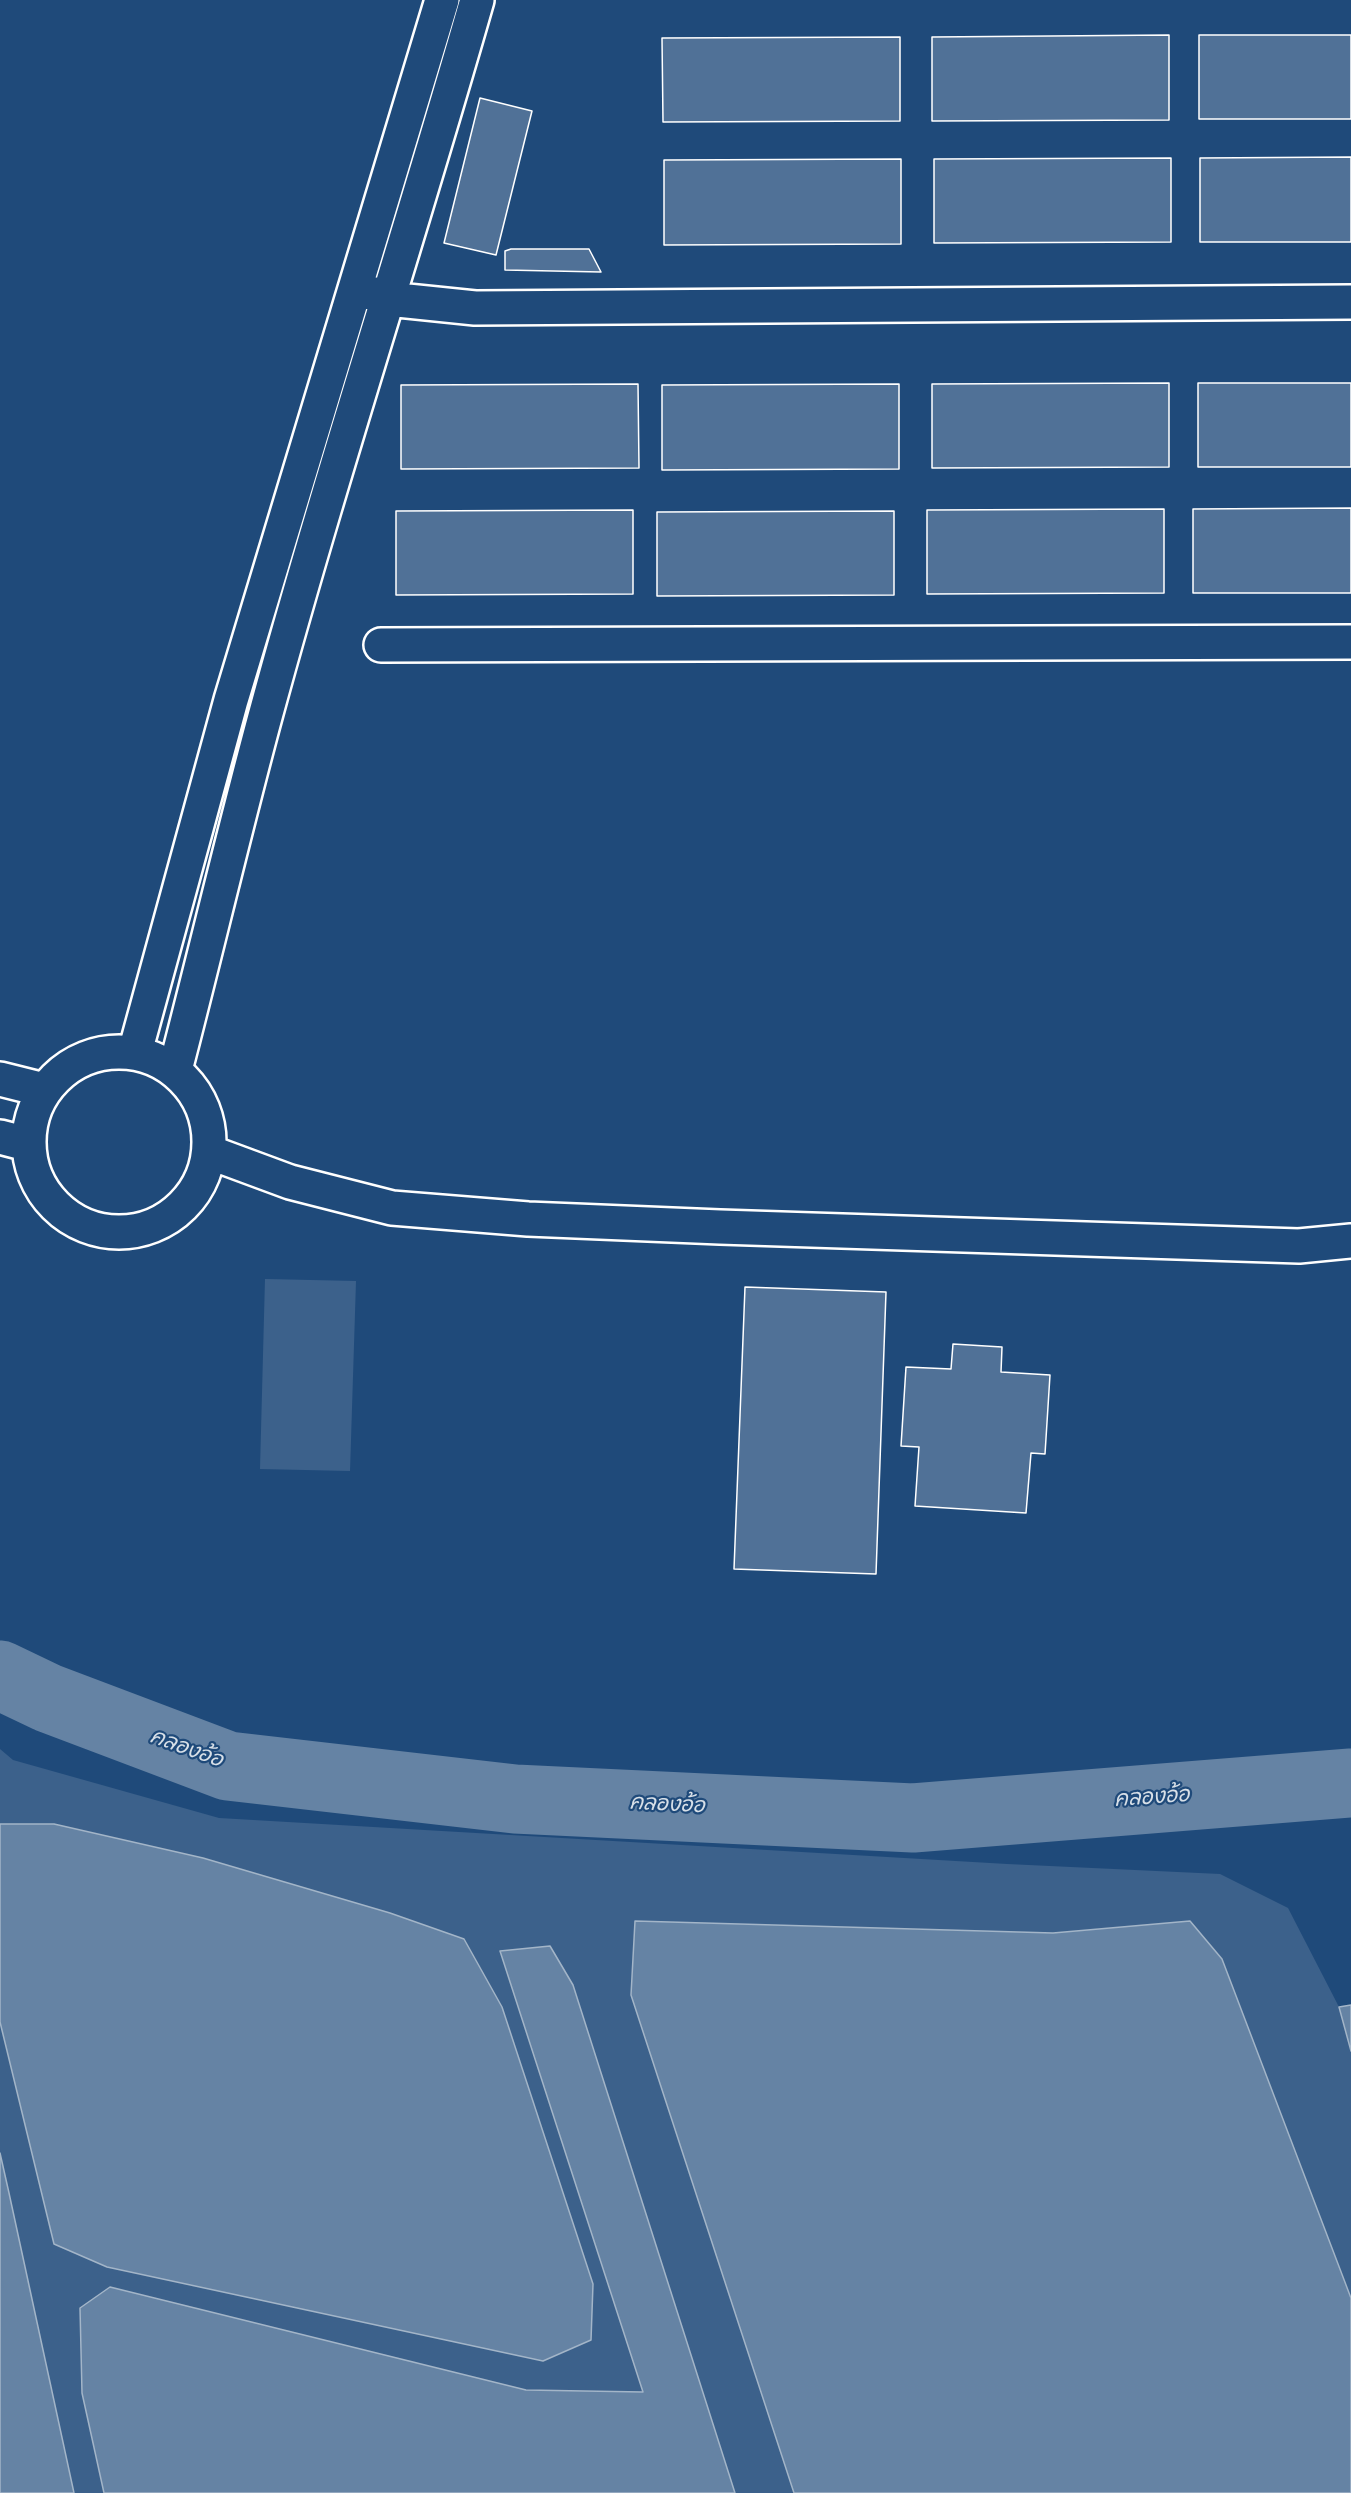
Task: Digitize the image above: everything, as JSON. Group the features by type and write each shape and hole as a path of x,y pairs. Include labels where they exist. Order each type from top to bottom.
{"street":[{"path":"135,1052 231,700 442,0"},
{"path":"176,1070 266,712 447,108 477,0"},
{"path":"355,288 388,299 475,308 1351,302"},
{"path":"381,645 1351,642"},
{"path":"231,700 266,712"},
{"path":"110,1052 135,1052 150,1056 176,1070 196,1093 208,1122 209,1152 199,1185 178,1212 148,1228 114,1233 80,1225 52,1205 14,1140 32,1115 44,1090 62,1071 84,1058 110,1052"},
{"path":"0,1079 44,1090"},
{"path":"209,1152 290,1182 392,1208 460,1214 720,1227 1299,1246 1351,1241"}],"shaded area":[{"path":"265,1279 356,1281 350,1471 260,1469"},
{"path":"0,1749 13,1760 219,1818 1007,1864 1220,1874 1288,1908 1339,2007 1351,2051 1351,2298 1222,1959 1190,1921 1053,1933 635,1921 631,1995 794,2493 735,2493 573,1985 500,1951 644,2393 526,2391 82,2393 104,2493 74,2493 0,2153 0,2022 54,2244 593,2284 502,2007 464,1939 390,1913 203,1858 54,1824 0,1824"},
{"path":"0,1824 54,1824 203,1858 390,1913 464,1939 502,2007 593,2284 591,2340 543,2361 107,2267 54,2244 0,2022"},
{"path":"635,1921 1053,1933 1190,1921 1222,1959 1351,2298 1351,2493 794,2493 631,1995"},
{"path":"550,1946 573,1985 735,2493 104,2493 82,2393 80,2308 110,2287 526,2390 643,2392 500,1951"},
{"path":"1351,2005 1351,2051 1339,2007"},
{"path":"0,2153 9,2193 74,2493 0,2493"}],"building":[{"path":"1169,35 1169,120 932,121 932,37"},
{"path":"1199,35 1351,35 1351,119 1199,119"},
{"path":"900,37 900,121 663,122 662,38"},
{"path":"480,98 532,111 496,255 444,243"},
{"path":"1351,157 1351,242 1200,242 1200,158"},
{"path":"1171,158 1171,242 934,243 934,159"},
{"path":"901,159 901,244 664,245 664,160"},
{"path":"511,249 589,249 601,272 505,270 505,251"},
{"path":"1169,383 1169,467 932,468 932,384"},
{"path":"1198,383 1351,383 1351,467 1198,467"},
{"path":"638,384 639,468 401,469 401,385"},
{"path":"899,384 899,469 662,470 662,385"},
{"path":"1351,508 1351,593 1193,593 1193,509"},
{"path":"1164,509 1164,593 927,594 927,510"},
{"path":"633,510 633,594 396,595 396,511"},
{"path":"894,511 894,595 657,596 657,512"},
{"path":"745,1287 886,1292 876,1574 734,1569"},
{"path":"953,1344 1002,1347 1001,1372 1050,1375 1045,1454 1031,1453 1026,1513 915,1506 919,1447 901,1446 906,1367 951,1369"}],"waterway":[{"name":"คลองอ้อ","path":"0,1675 48,1698 228,1766 515,1799 913,1818 1351,1783"}]}
